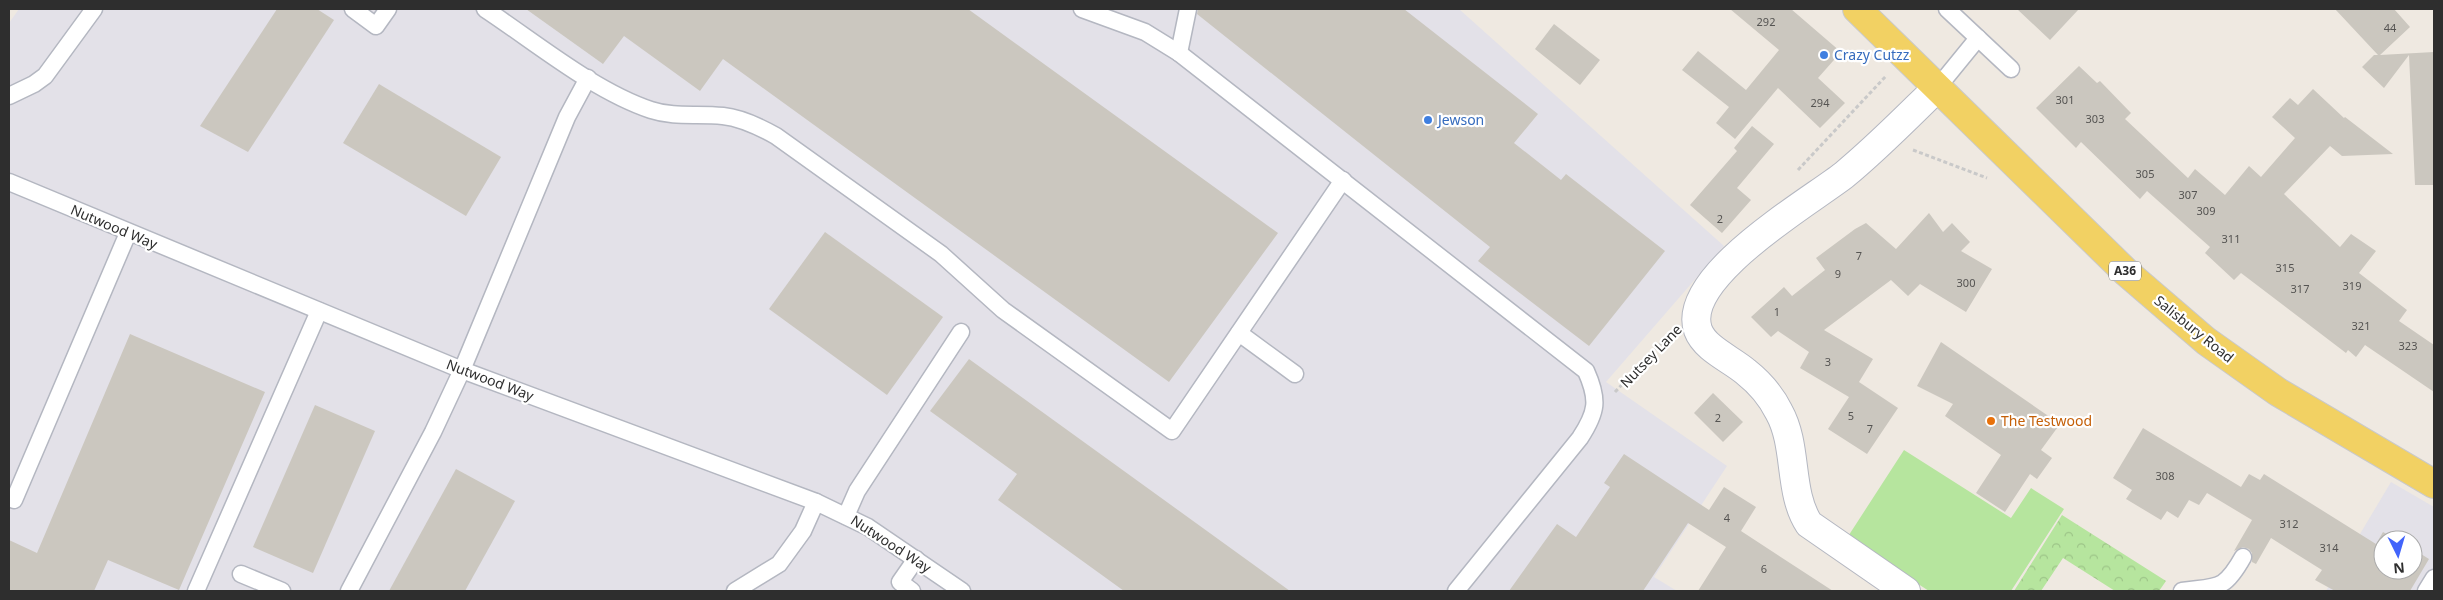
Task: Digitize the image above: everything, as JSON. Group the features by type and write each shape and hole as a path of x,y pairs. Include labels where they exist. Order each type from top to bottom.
{"main road":[{"name":"Salisbury Road","path":"1857,9 2127,273 2206,341 2278,392 2434,484"}],"street":[{"name":"Nutsey Lane","path":"1696,318 1703,295 1717,274 1759,237 1844,174 1889,135 1938,87"},
{"path":"1696,318 1701,337 1761,385 1781,414 1790,444 1802,510 1809,524 1906,591"}],"lane":[{"path":"9,96 34,84 45,76 94,9"},
{"path":"354,9 376,26 388,9"},
{"path":"485,9 606,90 650,110 665,114 724,116 760,127 776,136 941,254 1004,310 1172,431 1343,180"},
{"path":"1082,9 1145,32 1179,53 1586,371 1596,401 1589,425 1456,591"},
{"path":"1179,53 1188,9"},
{"path":"1947,9 2011,69"},
{"path":"1938,87 1978,38"},
{"path":"349,591 433,432 462,370 566,117 588,78"},
{"name":"Nutwood Way","path":"9,182 462,370 816,502 846,516 892,542 962,591"},
{"path":"14,500 128,233"},
{"path":"196,591 319,311"},
{"path":"846,516 857,491 961,332"},
{"path":"1239,333 1295,374"},
{"path":"735,591 779,564 803,531 816,502"},
{"path":"2182,591 2224,585 2234,575 2244,557"},
{"path":"912,591 900,582 916,559"},
{"path":"241,574 282,591"},
{"path":"2426,591 2434,578"}],"path":[{"path":"1796,172 1857,110 1904,55"},
{"path":"1889,135 1901,146 1988,178"},
{"name":"Nutsey Lane","path":"1596,401 1620,389 1679,324 1696,318"}],"shaded area":[{"path":"19,9 1459,9 1724,246 1606,382 1727,466 1654,577 1677,591 9,591 9,23"},
{"path":"2391,482 2434,507 2434,591 2326,591"}],"green space":[{"path":"1904,450 2011,518 2031,488 2064,509 2011,591 1929,591 1847,538"},
{"path":"2062,515 2166,581 2159,591 2115,591 2063,558 2041,591 2014,591"}],"building":[{"path":"277,9 317,9 334,20 248,152 200,126"},
{"path":"526,9 968,9 1278,233 1169,382 723,59 700,91 624,36 603,64"},
{"path":"1198,9 1404,9 1538,114 1514,143 1561,180 1566,174 1665,251 1589,346 1478,261 1490,247 1197,14"},
{"path":"1730,9 1791,9 1841,52 1818,78 1845,103 1820,128 1778,88 1735,139 1716,123 1729,107 1682,70 1698,51 1746,90 1779,50"},
{"path":"2017,9 2079,9 2050,40"},
{"path":"2335,9 2394,9 2410,27 2380,55 2434,52 2434,185 2415,185 2409,55 2384,88 2362,67 2374,55 2378,55"},
{"path":"1554,24 1600,60 1580,85 1535,49"},
{"path":"2079,66 2097,83 2100,81 2131,113 2125,119 2188,178 2195,169 2225,195 2249,166 2261,177 2295,138 2272,117 2290,98 2298,105 2313,89 2344,118 2393,154 2342,156 2330,146 2284,194 2340,247 2351,234 2376,251 2359,273 2407,310 2399,321 2434,345 2434,392 2365,345 2356,357 2348,350 2346,353 2241,273 2234,280 2205,253 2210,247 2147,191 2140,199 2081,142 2076,148 2036,108"},
{"path":"379,84 501,157 466,216 343,143"},
{"path":"1752,126 1774,144 1737,188 1751,200 1722,233 1690,205 1737,151 1734,148"},
{"path":"1929,213 1943,232 1952,223 1970,242 1961,251 1992,269 1966,312 1920,284 1908,296 1891,280 1824,330 1873,359 1859,382 1898,408 1867,454 1828,429 1849,397 1800,368 1809,352 1778,331 1771,337 1751,317 1784,287 1792,296 1825,270 1816,258 1855,229 1866,223 1896,249"},
{"path":"825,232 943,317 887,395 769,309"},
{"path":"130,334 265,392 179,590 108,560 94,591 9,591 9,540 37,553"},
{"path":"1941,342 2060,424 2041,450 2052,458 2037,479 2030,474 2005,512 1976,493 2001,455 1945,416 1953,404 1917,386"},
{"path":"969,359 1290,591 1124,591 998,500 1017,474 930,411"},
{"path":"1713,393 1743,422 1723,442 1694,413"},
{"path":"315,405 375,431 313,573 253,547"},
{"path":"2143,428 2241,487 2249,474 2260,480 2264,474 2373,542 2373,580 2417,580 2410,591 2335,591 2315,580 2322,570 2271,538 2256,564 2252,562 2252,553 2249,549 2243,547 2234,551 2252,520 2207,493 2199,505 2189,500 2178,518 2167,511 2161,520 2126,499 2132,490 2113,478"},
{"path":"1624,454 1709,510 1724,487 1756,507 1741,531 1833,591 1698,591 1726,547 1688,523 1643,591 1509,591 1557,524 1576,537 1610,487 1604,483"},
{"path":"456,469 515,501 465,591 389,591"},
{"path":"2423,555 2429,559 2423,569"}],"place":[{"name":"Crazy Cutzz","path":"1824,55"},
{"name":"Jewson","path":"1428,120"},
{"name":"The Testwood","path":"1991,421"}]}
